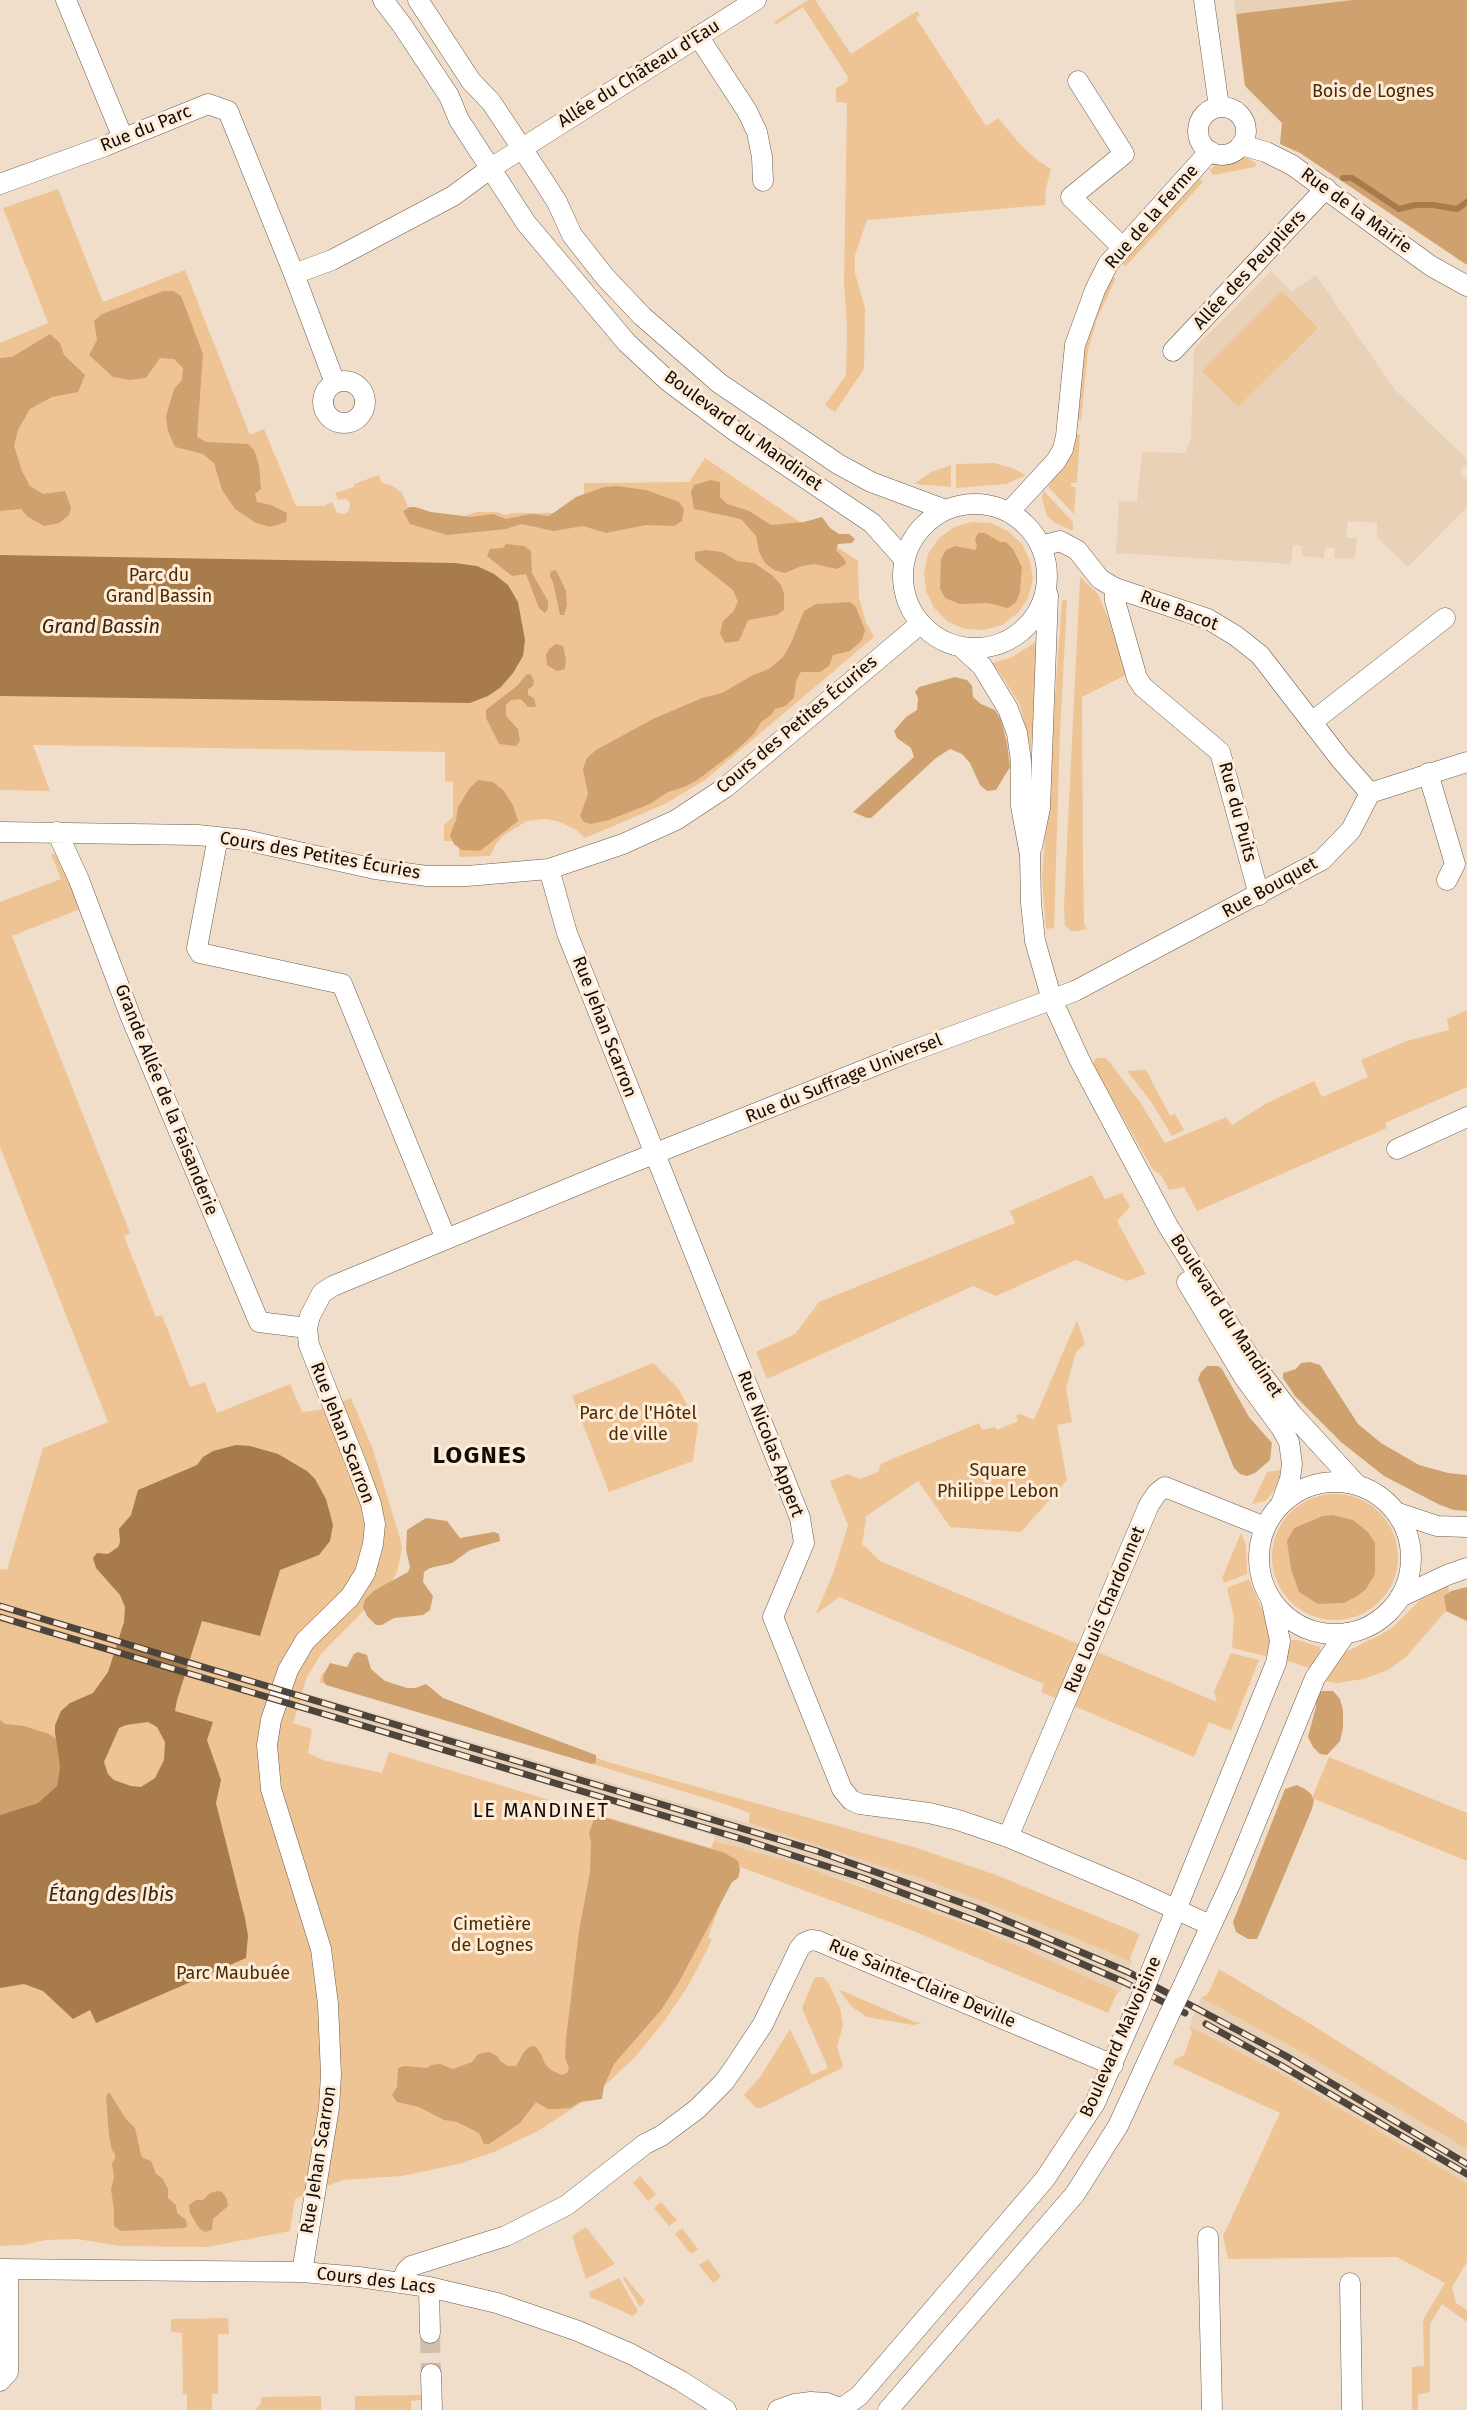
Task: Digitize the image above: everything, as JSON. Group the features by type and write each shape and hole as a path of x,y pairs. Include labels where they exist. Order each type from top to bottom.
{"street":[{"path":"66,0 123,138"},
{"name":"Boulevard du Mandinet","path":"383,0 449,96 459,120 540,242 627,343 668,381 735,431 872,523 905,560"},
{"name":"Boulevard du Mandinet","path":"418,0 471,81 491,102 522,148 557,202 572,234 605,277 642,316 719,383 838,464 871,482 946,510"},
{"name":"Allée du Château d'Eau","path":"490,168 756,0"},
{"path":"1204,0 1219,107"},
{"path":"698,36 747,111 757,132 762,157 763,181"},
{"path":"1077,81 1124,154 1071,196 1122,247"},
{"name":"Rue du Parc","path":"0,184 208,104 228,111 335,383"},
{"path":"1219,107 1235,110 1245,122 1246,130 1241,145 1227,154 1210,151 1201,140 1199,126 1206,113 1219,107"},
{"name":"Rue de la Mairie","path":"1241,145 1266,152 1292,165 1431,266 1467,286"},
{"name":"Rue de la Ferme","path":"1009,512 1056,461 1063,449 1075,345 1095,290 1108,264 1210,151"},
{"path":"294,274 332,260 405,223 453,196 490,168"},
{"name":"Allée des Peupliers","path":"1173,351 1326,188"},
{"path":"978,504 997,507 1009,512 1031,530 1045,555 1048,580 1042,606 1026,629 1003,644 976,649 963,648 939,639 920,624 909,606 903,587 905,560 915,536 924,525 946,510 958,506 978,504"},
{"name":"Rue Bacot","path":"1041,546 1060,541 1077,550 1100,579 1115,588 1208,619 1236,636 1260,655 1341,760 1370,793"},
{"name":"Boulevard du Mandinet","path":"1030,855 1040,808 1049,630 1048,580"},
{"name":"Rue du Puits","path":"1115,588 1115,601 1137,678 1143,687 1220,752 1257,896"},
{"path":"1312,722 1445,618"},
{"name":"Cours des Petites Écuries","path":"0,832 219,837 276,845 375,869 428,876 467,876 549,869 623,844 676,820 726,787 920,624"},
{"name":"Boulevard du Mandinet","path":"963,648 982,666 1008,709 1017,733 1021,761 1021,806 1030,855 1031,903 1044,1004 1080,1061 1132,1163 1168,1226 1254,1363 1292,1414 1358,1485"},
{"path":"1370,793 1467,762"},
{"path":"1428,773 1455,864 1447,880"},
{"name":"Rue Bouquet","path":"1044,1004 1075,991 1322,860 1351,830 1370,793"},
{"name":"Grande Allée de la Faisanderie","path":"57,832 79,880 130,1015 259,1322 307,1328"},
{"path":"219,837 197,948 200,953 342,984 446,1239"},
{"name":"Rue Jehan Scarron","path":"549,869 571,944 655,1153"},
{"name":"Rue du Suffrage Universel","path":"655,1153 904,1054 1044,1004"},
{"path":"1397,1149 1467,1117"},
{"path":"307,1328 315,1303 322,1293 333,1286 655,1153"},
{"name":"Rue Nicolas Appert","path":"655,1153 803,1531 804,1543 800,1556 773,1617 842,1789 850,1800 860,1804 929,1813 1008,1836"},
{"name":"Boulevard du Mandinet","path":"1168,1226 1174,1261 1244,1377 1282,1429 1288,1442 1292,1464 1290,1479 1281,1504"},
{"name":"Rue Jehan Scarron","path":"302,2272 330,2100 328,2004 321,1948 271,1789 267,1745 272,1720 288,1670 305,1641 350,1597 365,1573 373,1544 375,1524 371,1504 309,1345 307,1328"},
{"path":"1344,1482 1358,1485 1380,1496 1398,1514 1410,1540 1412,1555 1407,1583 1393,1608 1377,1621 1359,1630 1346,1633 1325,1633 1304,1627 1286,1616 1272,1600 1260,1572 1259,1557 1265,1527 1281,1504 1304,1488 1317,1484 1344,1482"},
{"name":"Rue Louis Chardonnet","path":"1008,1836 1149,1505 1157,1493 1165,1486 1265,1527"},
{"path":"1398,1514 1437,1526 1467,1527"},
{"path":"1401,1597 1467,1568"},
{"name":"Boulevard Malvoisine","path":"844,2409 859,2396 1046,2179 1085,2120 1113,2065 1276,1663 1280,1641 1272,1600"},
{"name":"Boulevard Malvoisine","path":"888,2410 1075,2194 1118,2126 1232,1880 1315,1678 1346,1633"},
{"path":"1008,1836 1210,1925"},
{"name":"Rue Sainte-Claire Deville","path":"402,2282 406,2271 411,2266 506,2236 567,2205 645,2144 661,2136 697,2109 724,2082 736,2065 763,2024 799,1949 811,1940 1113,2065"},
{"path":"1208,2237 1212,2410"},
{"path":"0,2381 8,2372 4,2269"},
{"name":"Cours des Lacs","path":"4,2269 302,2272 429,2287 497,2303 578,2331 681,2381 726,2410"},
{"path":"1350,2283 1352,2410"},
{"path":"429,2287 430,2333"},
{"path":"431,2374 432,2410"},
{"path":"778,2410 795,2404 811,2402 844,2409"}],"shaded area":[{"path":"1234,0 1353,0 1236,14"},
{"path":"1271,271 1292,292 1316,275 1394,389 1467,459 1467,464 1459,472 1467,480 1467,507 1408,567 1380,540 1377,540 1377,523 1348,521 1346,538 1357,538 1355,559 1334,558 1335,548 1325,547 1324,558 1302,556 1302,546 1293,545 1291,564 1116,553 1119,501 1137,502 1142,452 1185,453 1191,438 1194,349"},
{"path":"0,1596 86,1621 85,1628 812,1842 926,1880 1039,1923 1132,1962 1120,1992 983,1930 848,1881 714,1841 715,1836 176,1672 0,1627"},
{"path":"1201,1998 1292,2047 1467,2149 1467,2183 1278,2072 1189,2026"}],"green space":[{"path":"808,0 815,0 851,54 917,11 920,15 916,18 986,126 998,118 1020,144 1051,169 1046,188 1045,205 867,220 855,255 855,273 865,308 864,369 835,412 825,405 846,375 847,327 844,283 847,103 836,102 836,88 847,82 848,77 803,7 777,24 774,22"},
{"name":"Bois de Lognes","path":"1353,0 1467,0 1467,265 1300,153 1280,144 1282,123 1245,86 1236,14"},
{"path":"1247,158 1256,163 1255,167 1213,175 1210,170 1219,162"},
{"path":"1200,178 1203,182 1126,266 1121,263"},
{"name":"Parc du Grand Bassin","path":"58,189 103,302 185,270 250,435 264,429 296,506 324,506 332,502 337,513 344,514 349,511 350,504 347,499 338,500 335,493 379,475 382,483 393,486 402,493 408,507 415,507 424,513 465,516 476,512 497,512 504,515 584,513 584,483 689,482 705,458 858,561 859,598 866,622 874,637 705,780 665,804 585,838 575,829 557,821 545,819 527,821 504,835 490,856 459,857 459,841 444,841 444,825 453,817 453,782 445,781 445,752 33,745 50,791 0,790 0,343 48,323 3,208"},
{"path":"1112,277 1116,278 1097,319 1088,350 1081,421 1076,418 1079,370 1094,309"},
{"path":"163,291 174,291 181,296 203,354 197,437 206,442 248,444 254,450 259,465 261,489 255,494 257,502 271,505 287,513 286,522 270,527 256,523 235,509 222,490 214,463 203,454 175,447 168,431 166,416 174,389 182,380 183,368 174,359 160,358 146,378 130,380 113,377 89,355 97,340 94,321 102,314"},
{"path":"1282,291 1318,328 1238,407 1202,371"},
{"path":"50,334 60,343 64,355 85,375 78,392 52,397 30,409 18,430 14,446 22,471 30,486 43,494 65,491 71,507 69,515 59,523 44,526 28,517 21,509 0,511 0,358 12,357"},
{"path":"1075,435 1080,435 1077,482 1071,483 1071,487 1076,487 1074,514 1049,488 1048,483"},
{"path":"994,463 1026,475 1007,484 956,488 956,464"},
{"path":"951,465 951,487 914,484 931,472"},
{"path":"711,480 720,482 720,497 727,504 749,511 771,525 804,522 822,517 830,528 839,534 849,534 855,539 852,543 838,544 836,550 846,564 837,569 814,564 785,573 774,570 765,563 759,552 756,536 741,519 694,509 691,492 694,485"},
{"path":"617,486 646,490 679,502 684,509 682,521 674,526 646,525 606,533 583,526 554,531 521,524 506,529 447,535 410,524 403,511 415,507 431,512 471,517 493,514 506,519 531,514 549,516 576,497 604,487"},
{"path":"1043,490 1073,522 1073,531 1055,523 1047,516 1042,499"},
{"path":"972,522 991,523 1008,531 1022,544 1030,561 1033,579 1028,598 1018,613 1002,625 984,630 965,629 948,622 934,608 926,591 924,573 928,554 939,538 954,527","holes":["1006,542 1013,549 1022,567 1020,592 997,606 987,603 967,549 976,550 977,547"]},
{"path":"978,533 985,533 1000,542 1006,542 1013,549 1022,567 1020,592 1016,602 1008,608 987,603 960,604 945,598 940,588 941,559 946,550 955,546 975,550 977,547 975,539"},
{"path":"506,544 524,546 531,551 532,573 548,601 548,609 545,613 539,608 526,574 512,576 487,556 490,549 503,548"},
{"path":"706,550 722,552 737,561 754,563 772,575 781,585 784,594 784,610 777,615 748,620 739,641 725,643 720,634 723,621 733,612 738,602 733,590 695,560 695,552"},
{"path":"556,570 566,591 567,605 564,615 560,615 550,576 551,571"},
{"path":"1080,577 1098,594 1109,620 1126,675 1082,697 1084,924 1087,929 1071,931 1065,925 1064,905"},
{"path":"1062,600 1067,600 1054,928 1046,929 1042,878"},
{"path":"850,602 856,607 865,630 862,640 850,651 833,655 829,666 820,672 801,672 796,681 794,698 785,706 775,709 761,722 754,734 733,753 696,781 668,792 650,804 609,820 591,824 584,822 580,816 588,794 583,769 587,758 596,750 653,719 702,698 722,693 753,675 769,669 783,657 804,611 816,604"},
{"path":"1039,640 1031,750 1020,705 1000,673 990,664 1012,657"},
{"path":"556,644 563,646 566,659 565,669 557,671 547,665 546,655 549,649"},
{"path":"530,674 534,680 533,686 528,689 528,695 534,698 536,707 528,707 521,699 511,700 506,705 506,716 518,729 520,741 516,746 499,744 486,718 486,710"},
{"path":"955,677 967,680 972,686 973,697 981,704 995,710 1001,720 1010,767 996,790 987,791 980,785 970,763 962,754 950,749 936,758 871,818 853,812 914,757 911,748 897,738 894,731 906,717 917,710 918,698 915,692 919,687"},
{"path":"478,780 493,782 503,790 513,805 518,821 480,851 462,850 454,844 450,836 458,807 469,789"},
{"name":"Parc Maubuée","path":"75,853 95,903 12,936 130,1233 124,1236 156,1317 162,1315 190,1387 205,1382 217,1413 290,1384 302,1412 319,1410 351,1398 373,1450 400,1538 402,1549 397,1572 391,1583 321,1654 307,1677 293,1723 312,1729 308,1753 323,1760 382,1773 389,1752 711,1848 714,1841 785,1860 983,1930 1120,1992 1117,1993 1108,2013 906,1928 735,1865 708,1937 712,1939 707,1950 688,1986 663,2023 635,2057 599,2091 538,2131 494,2152 459,2164 402,2176 343,2180 316,2190 295,2199 290,2231 208,2247 120,2246 77,2239 46,2240 23,2245 0,2246 0,1569 7,1570 43,1448 108,1422 0,1147 0,902 61,879 51,854"},
{"path":"1467,1010 1467,1087 1385,1123 1387,1128 1197,1211 1184,1187 1169,1190 1161,1175 1153,1170 1094,1067 1094,1060 1106,1058 1140,1102 1165,1143 1226,1117 1232,1125 1267,1103 1314,1081 1322,1097 1368,1077 1361,1060 1407,1041 1449,1030 1447,1019"},
{"path":"1146,1070 1170,1116 1175,1114 1184,1130 1172,1136 1152,1103 1127,1071"},
{"path":"1092,1175 1105,1199 1122,1193 1130,1207 1117,1221 1146,1274 1127,1281 1076,1260 996,1296 973,1286 767,1379 756,1352 795,1334 819,1302 1015,1223 1010,1211"},
{"name":"Square Philippe Lebon","path":"1077,1320 1085,1344 1076,1352 1066,1388 1072,1422 1057,1425 1067,1480 1021,1532 950,1527 918,1481 865,1517 862,1544 880,1561 1217,1702 1214,1692 1231,1653 1259,1660 1231,1731 1209,1722 1194,1757 1041,1692 1044,1684 839,1597 816,1614 834,1571 848,1525 830,1481 848,1474 860,1479 878,1472 881,1464 885,1462 979,1423 982,1430 995,1427 997,1430 1018,1421 1016,1415 1020,1414 1034,1420"},
{"path":"1310,1362 1320,1365 1358,1424 1381,1443 1419,1465 1448,1473 1467,1475 1467,1511 1454,1510 1440,1505 1384,1476 1341,1442 1295,1396 1283,1378 1283,1373 1296,1369 1301,1363"},
{"name":"Parc de l'Hôtel de ville","path":"653,1363 678,1388 698,1425 693,1461 609,1492 572,1396"},
{"path":"1207,1366 1218,1366 1222,1369 1249,1417 1272,1443 1270,1460 1255,1473 1247,1476 1240,1474 1234,1468 1198,1379"},
{"path":"1285,1469 1283,1477 1270,1496 1265,1501 1252,1504 1267,1472"},
{"path":"1335,1494 1359,1499 1380,1512 1393,1533 1398,1557 1393,1581 1380,1602 1359,1615 1335,1620 1311,1615 1290,1602 1277,1581 1272,1557 1277,1533 1290,1512 1311,1499"},
{"path":"1333,1515 1353,1520 1368,1532 1375,1543 1375,1574 1366,1589 1344,1603 1318,1604 1299,1592 1291,1569 1287,1541 1294,1528 1323,1516"},
{"path":"426,1518 447,1521 460,1538 494,1532 499,1534 500,1541 470,1550 452,1563 430,1568 424,1572 423,1582 433,1596 430,1610 423,1615 394,1618 382,1625 376,1625 367,1616 363,1607 365,1599 375,1590 408,1572 410,1567 406,1550 407,1530"},
{"path":"1241,1533 1246,1545 1247,1574 1224,1583 1222,1578"},
{"path":"1249,1579 1270,1628 1271,1655 1265,1656 1232,1648 1234,1617 1227,1588"},
{"path":"1448,1585 1449,1592 1444,1596 1446,1611 1406,1657 1388,1670 1363,1679 1337,1683 1322,1681 1338,1658 1393,1627 1420,1600"},
{"path":"1467,1587 1467,1621 1446,1611 1444,1596 1451,1591"},
{"path":"1292,1640 1320,1647 1312,1669 1285,1660"},
{"path":"358,1652 367,1655 371,1669 385,1681 407,1688 416,1688 426,1684 443,1698 596,1755 596,1762 592,1764 326,1685 323,1680 324,1674 330,1663 347,1667 354,1654"},
{"path":"330,1668 352,1669 608,1762 917,1848 996,1875 1140,1934 1130,1958 1132,1962 1039,1923 926,1880 749,1823 749,1813 725,1804 319,1682 322,1674"},
{"path":"1333,1691 1340,1699 1343,1710 1340,1741 1327,1755 1320,1754 1308,1737 1316,1707 1317,1693"},
{"path":"0,1720 5,1724 24,1726 49,1734 56,1739 60,1767 57,1786 38,1803 0,1815"},
{"path":"1329,1757 1467,1813 1467,1861 1312,1798"},
{"path":"1297,1785 1311,1794 1314,1800 1312,1809 1257,1939 1248,1939 1236,1932 1233,1922 1285,1789"},
{"path":"599,1816 725,1853 738,1861 740,1870 738,1878 732,1882 679,1982 661,2010 614,2064 604,2086 602,2099 580,2102 570,2108 556,2109 548,2109 536,2102 520,2123 489,2144 484,2144 479,2133 457,2122 444,2120 419,2107 397,2102 392,2095 397,2087 398,2068 404,2066 427,2068 440,2064 453,2069 472,2062 478,2054 489,2052 508,2066 516,2066 524,2052 529,2047 535,2046 551,2070 562,2075 567,2073 569,2068 565,2058 566,2039 579,1931 590,1872 589,1833 594,1819"},
{"path":"1219,1969 1467,2123 1467,2149 1292,2047 1201,1998 1208,1994"},
{"path":"823,1977 829,1984 840,2008 843,2025 837,2047 843,2066 761,2108 756,2108 744,2095 760,2077 790,2029 812,2075 828,2068 802,2008 814,1979"},
{"path":"838,1989 915,2022 923,2023 913,2025 867,2017 852,2007"},
{"path":"1189,2026 1278,2072 1467,2183 1467,2262 1452,2287 1456,2303 1467,2310 1467,2322 1442,2304 1430,2324 1430,2392 1418,2395 1418,2410 1412,2410 1412,2367 1424,2366 1423,2320 1445,2283 1397,2257 1228,2259 1223,2236 1280,2113 1173,2064 1175,2059 1184,2055 1192,2033"},
{"path":"109,2092 126,2119 135,2128 141,2155 151,2161 156,2174 163,2179 168,2189 168,2198 176,2205 177,2213 186,2220 185,2228 121,2231 114,2226 111,2189 114,2178 112,2163 115,2154 109,2136 106,2096"},
{"path":"640,2176 656,2194 648,2201 633,2183"},
{"path":"218,2191 222,2192 227,2199 228,2206 213,2219 212,2230 205,2232 199,2228 190,2213 189,2205"},
{"path":"661,2202 677,2220 669,2226 654,2208"},
{"path":"586,2227 615,2264 586,2279 572,2236"},
{"path":"682,2228 698,2249 691,2254 675,2234"},
{"path":"708,2259 721,2277 713,2283 699,2265"},
{"path":"623,2275 645,2301 640,2307 624,2280"},
{"path":"619,2278 638,2311 633,2316 590,2297 589,2292"},
{"path":"228,2318 229,2334 218,2334 218,2394 212,2394 212,2410 187,2410 187,2394 183,2394 182,2333 171,2332 171,2319"},
{"path":"422,2395 422,2400 411,2401 411,2410 355,2410 355,2396"},
{"path":"321,2396 321,2410 255,2410 261,2403 261,2397"}],"water":[{"name":"Grand Bassin","path":"0,555 455,563 477,566 494,574 508,585 518,602 525,640 523,656 501,687 488,696 470,703 0,696"},
{"name":"Étang des Ibis","path":"236,1445 250,1446 278,1454 307,1471 315,1479 326,1499 333,1525 330,1541 319,1555 280,1570 260,1636 202,1621 177,1700 175,1711 213,1722 207,1740 221,1780 216,1803 245,1918 248,1936 246,1958 96,2023 90,2010 73,2019 43,1991 24,1984 0,1988 0,1815 38,1803 57,1786 60,1767 55,1725 61,1711 70,1703 93,1693 108,1672 124,1622 125,1607 120,1595 96,1568 93,1558 97,1553 108,1554 118,1547 119,1529 131,1515 138,1490 197,1465 203,1457 213,1451","holes":["148,1722 157,1727 165,1742 164,1760 155,1778 141,1787 114,1780 108,1774 104,1762 119,1728"]}],"waterway":[{"path":"1343,178 1352,178 1399,209 1415,205 1457,209 1467,202"}],"tunnel":[{"path":"430,2333 431,2374"}],"railway":[{"path":"0,1606 817,1851 979,1909 1128,1972 1286,2056 1467,2164"},
{"path":"0,1617 745,1840 863,1878 1029,1941 1124,1982 1185,2013"},
{"path":"1206,2024 1467,2174"}],"district":[{"name":"LOGNES","path":"480,1456"},
{"name":"LE MANDINET","path":"541,1811"}],"park label":[{"name":"Cimetière de Lognes","path":"492,1935"}]}
